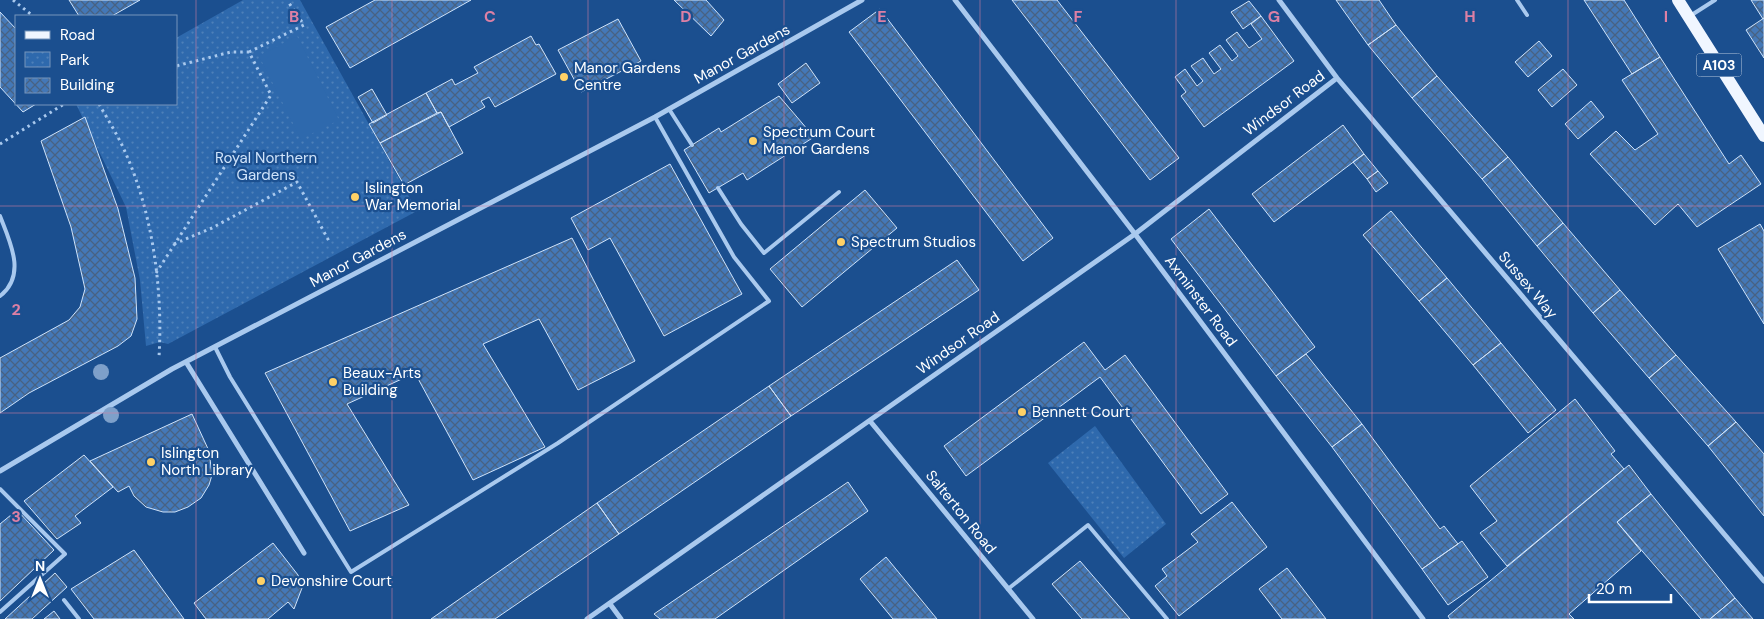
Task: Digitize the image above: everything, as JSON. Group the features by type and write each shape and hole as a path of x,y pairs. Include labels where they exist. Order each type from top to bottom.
{"main road":[{"name":"A103","path":"1678,0 1764,135"}],"street":[{"name":"Manor Gardens","path":"0,471 186,362 669,109 862,0"},
{"name":"Axminster Road","path":"955,0 1135,234 1423,619"},
{"name":"Sussex Way","path":"1279,0 1337,78 1764,581"},
{"name":"Windsor Road","path":"587,619 1135,234 1337,78"},
{"path":"186,362 304,553"},
{"name":"Salterton Road","path":"870,421 1033,619"},
{"path":"610,604 621,619"}],"lane":[{"path":"1517,0 1527,14"},
{"path":"1688,17 1715,0"},
{"path":"669,109 692,145"},
{"path":"215,347 230,377 351,572 558,443 769,302 734,257 654,117"},
{"path":"718,188 741,224 764,253 838,192"},
{"path":"0,216 15,257 14,273 8,290 0,296"},
{"path":"0,489 65,554 0,612"},
{"path":"1008,589 1088,525 1167,619"},
{"path":"64,600 78,619"}],"path":[{"path":"13,0 32,15"},
{"path":"178,66 232,52 249,52 304,25 289,3"},
{"path":"156,273 271,95 249,52"},
{"path":"0,144 62,105"},
{"path":"100,105 126,154 150,228 160,301 158,378"},
{"path":"173,244 212,228 296,182 330,243"}],"green space":[{"name":"Royal Northern Gardens","path":"243,0 300,0 417,211 168,344 160,342 146,346 140,280 126,207 76,105 178,105 178,37"},
{"path":"297,36 339,120 301,139 259,56"},
{"path":"1095,426 1166,524 1124,558 1048,463"}],"building":[{"path":"69,0 140,0 114,15 78,15"},
{"path":"375,0 471,0 350,68 326,27"},
{"path":"674,0 706,0 724,20 711,36"},
{"path":"1012,0 1057,0 1179,158 1150,180"},
{"path":"1336,0 1379,0 1396,25 1368,45"},
{"path":"1584,0 1624,0 1660,57 1632,74"},
{"path":"1751,0 1764,0 1763,19"},
{"path":"1249,1 1261,16 1243,29 1231,12"},
{"path":"880,9 1053,238 1023,261 849,32"},
{"path":"0,12 15,28 15,103 0,87"},
{"path":"1261,16 1294,61 1204,127 1181,96 1186,92 1175,77 1185,69 1197,86 1203,81 1191,66 1203,58 1214,74 1221,69 1209,53 1220,45 1232,61 1238,56 1226,40 1237,32 1249,48 1262,39 1251,24"},
{"path":"1764,18 1764,58 1746,30"},
{"path":"618,19 641,61 581,92 558,50"},
{"path":"1396,25 1437,76 1412,98 1368,45"},
{"path":"531,36 536,45 539,44 556,74 495,107 489,97 481,101 485,107 449,127 441,112 437,113 426,93 452,79 455,85 478,73 474,67"},
{"path":"1539,41 1552,56 1528,77 1515,62"},
{"path":"1660,57 1729,164 1741,155 1761,184 1697,227 1678,204 1655,225 1590,154 1616,131 1635,150 1658,134 1622,80"},
{"path":"806,63 820,83 792,103 778,84"},
{"path":"1563,69 1577,85 1552,107 1538,90"},
{"path":"1437,76 1508,157 1482,179 1412,98"},
{"path":"372,89 387,115 373,123 358,97"},
{"path":"426,93 437,113 380,143 369,124"},
{"name":"Spectrum Court Manor Gardens","path":"779,96 814,137 747,180 743,173 709,193 684,150 719,128 721,132"},
{"path":"1591,101 1604,117 1578,139 1565,124"},
{"path":"17,105 34,105 23,112"},
{"path":"441,112 463,153 404,185 380,143"},
{"path":"85,117 118,209 135,278 137,319 131,336 118,346 29,393 0,413 0,358 69,320 80,307 85,289 71,227 41,141"},
{"path":"1343,125 1364,154 1274,222 1252,194"},
{"path":"1364,154 1378,171 1367,179 1353,162"},
{"path":"1508,157 1563,223 1537,246 1482,179"},
{"path":"670,164 742,294 664,336 610,238 588,250 571,218"},
{"path":"1378,171 1388,183 1376,192 1367,179"},
{"name":"Spectrum Studios","path":"865,190 897,228 802,307 770,269"},
{"path":"1209,209 1315,347 1276,376 1171,239"},
{"path":"1391,211 1447,278 1419,301 1363,235"},
{"path":"1563,223 1620,290 1593,313 1537,246"},
{"path":"1760,224 1764,231 1764,324 1718,249"},
{"name":"Beaux-Arts Building","path":"572,238 635,361 578,390 539,319 483,344 545,447 473,480 415,373 347,404 409,505 350,531 265,373"},
{"path":"957,260 979,290 791,416 769,386"},
{"path":"1447,278 1501,343 1473,365 1419,301"},
{"path":"1620,290 1676,355 1649,378 1593,313"},
{"name":"Bennett Court","path":"1084,342 1105,370 1125,355 1228,494 1201,514 1100,377 966,476 944,446"},
{"path":"1501,343 1556,410 1528,433 1473,365"},
{"path":"1306,354 1362,424 1332,447 1276,376"},
{"path":"1676,355 1736,422 1708,446 1649,378"},
{"path":"769,386 791,416 619,534 597,503"},
{"path":"1575,399 1615,451 1611,454 1624,469 1507,566 1480,533 1497,521 1470,486"},
{"name":"Islington North Library","path":"192,414 209,451 212,475 209,485 201,498 188,507 175,512 163,512 146,507 134,496 129,486 118,492 90,461"},
{"path":"1736,422 1764,454 1764,516 1708,446"},
{"path":"1362,424 1440,529 1444,526 1458,544 1422,569 1332,447"},
{"path":"84,455 113,487 75,516 81,523 57,539 24,501"},
{"path":"1629,465 1651,494 1617,522 1641,551 1569,614 1574,619 1450,619 1448,616"},
{"path":"848,482 868,511 715,619 660,619 654,614"},
{"path":"1651,494 1735,598 1710,619 1701,619 1617,522"},
{"path":"1232,502 1267,547 1179,616 1155,586 1167,576 1162,569 1198,542 1191,534"},
{"path":"597,503 619,534 495,619 431,619"},
{"path":"17,510 54,550 0,601 0,524"},
{"path":"1462,541 1488,577 1448,605 1422,569"},
{"name":"Devonshire Court","path":"273,543 298,575 302,588 294,609 288,602 268,619 206,619 194,603"},
{"path":"134,550 184,619 94,619 71,589"},
{"path":"886,557 937,619 893,619 860,579"},
{"path":"1080,561 1130,619 1082,619 1052,584"},
{"path":"1287,568 1326,619 1282,619 1259,589"},
{"path":"55,573 67,587 32,619 5,619"},
{"path":"1735,598 1753,619 1710,619"},
{"path":"54,611 60,619 44,619"}],"place":[{"name":"Manor Gardens Centre","path":"564,77"},
{"name":"Spectrum Court Manor Gardens","path":"753,141"},
{"name":"Islington War Memorial","path":"355,197"},
{"name":"Spectrum Studios","path":"841,242"},
{"name":"Beaux-Arts Building","path":"333,382"},
{"name":"Bennett Court","path":"1022,412"},
{"name":"Islington North Library","path":"151,462"},
{"name":"Devonshire Court","path":"261,581"}]}
